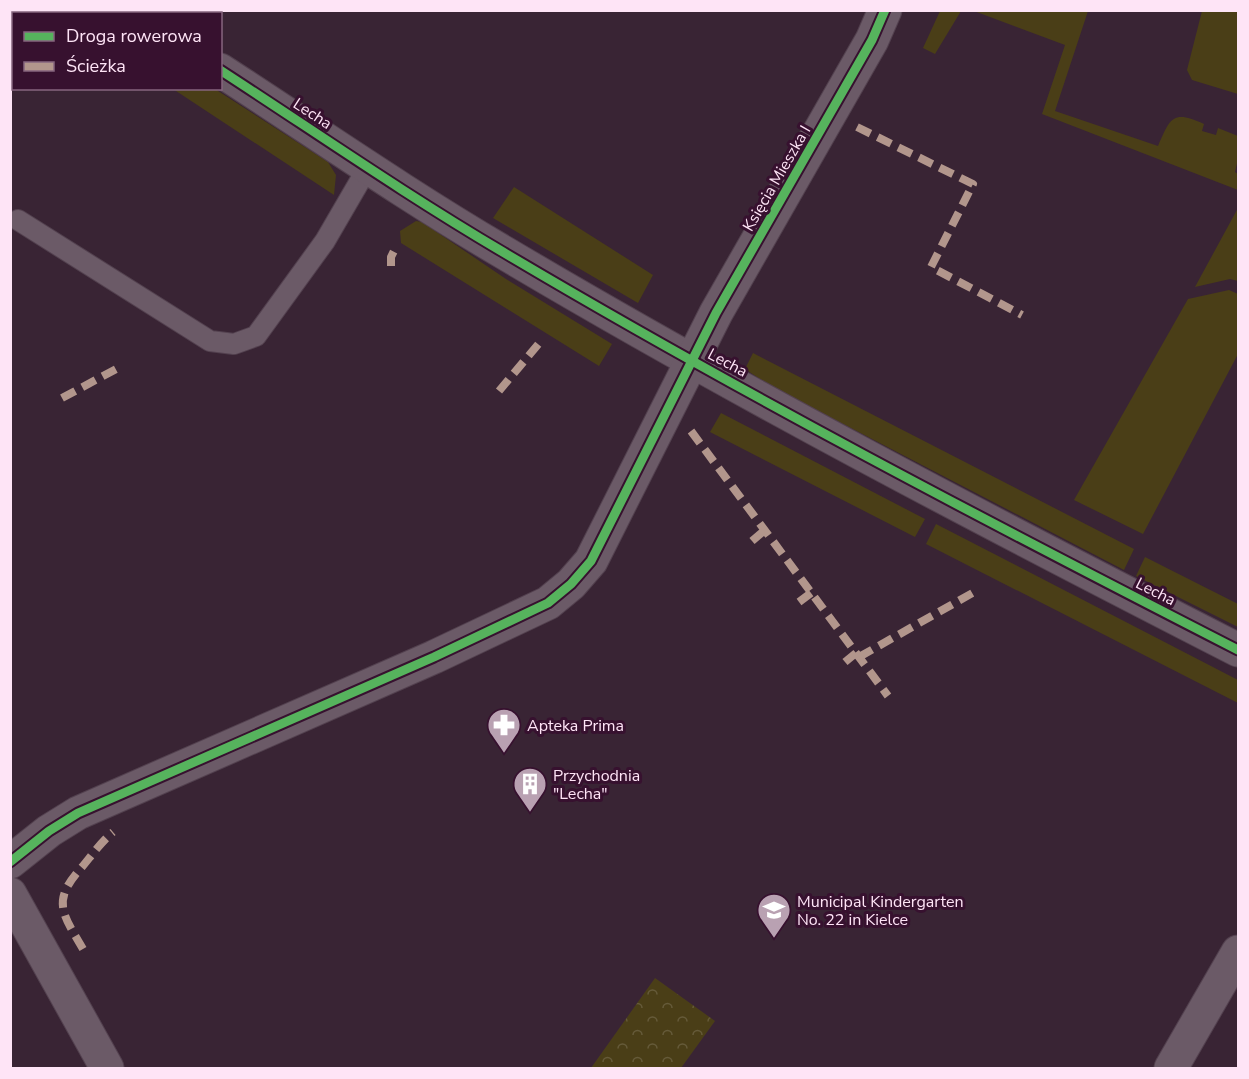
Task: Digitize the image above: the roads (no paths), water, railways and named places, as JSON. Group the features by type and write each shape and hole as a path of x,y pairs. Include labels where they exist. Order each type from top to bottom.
{"street":[{"name":"Księcia Mieszka I","path":"10,862 49,831 107,799 434,657 548,603 560,593 591,561 691,360 872,40 885,10"},
{"name":"Lecha","path":"222,71 500,251 691,360 1022,539 1239,650"},
{"path":"10,894 107,1068"},
{"path":"1171,1068 1239,952"}],"lane":[{"path":"18,220 201,336 210,341 234,344 256,336 277,309 331,232 368,167"}],"place":[{"name":"Apteka Prima","path":"504,754"},
{"name":"Przychodnia \"Lecha\"","path":"530,813"},
{"name":"Municipal Kindergarten No. 22 in Kielce","path":"774,939"}]}
